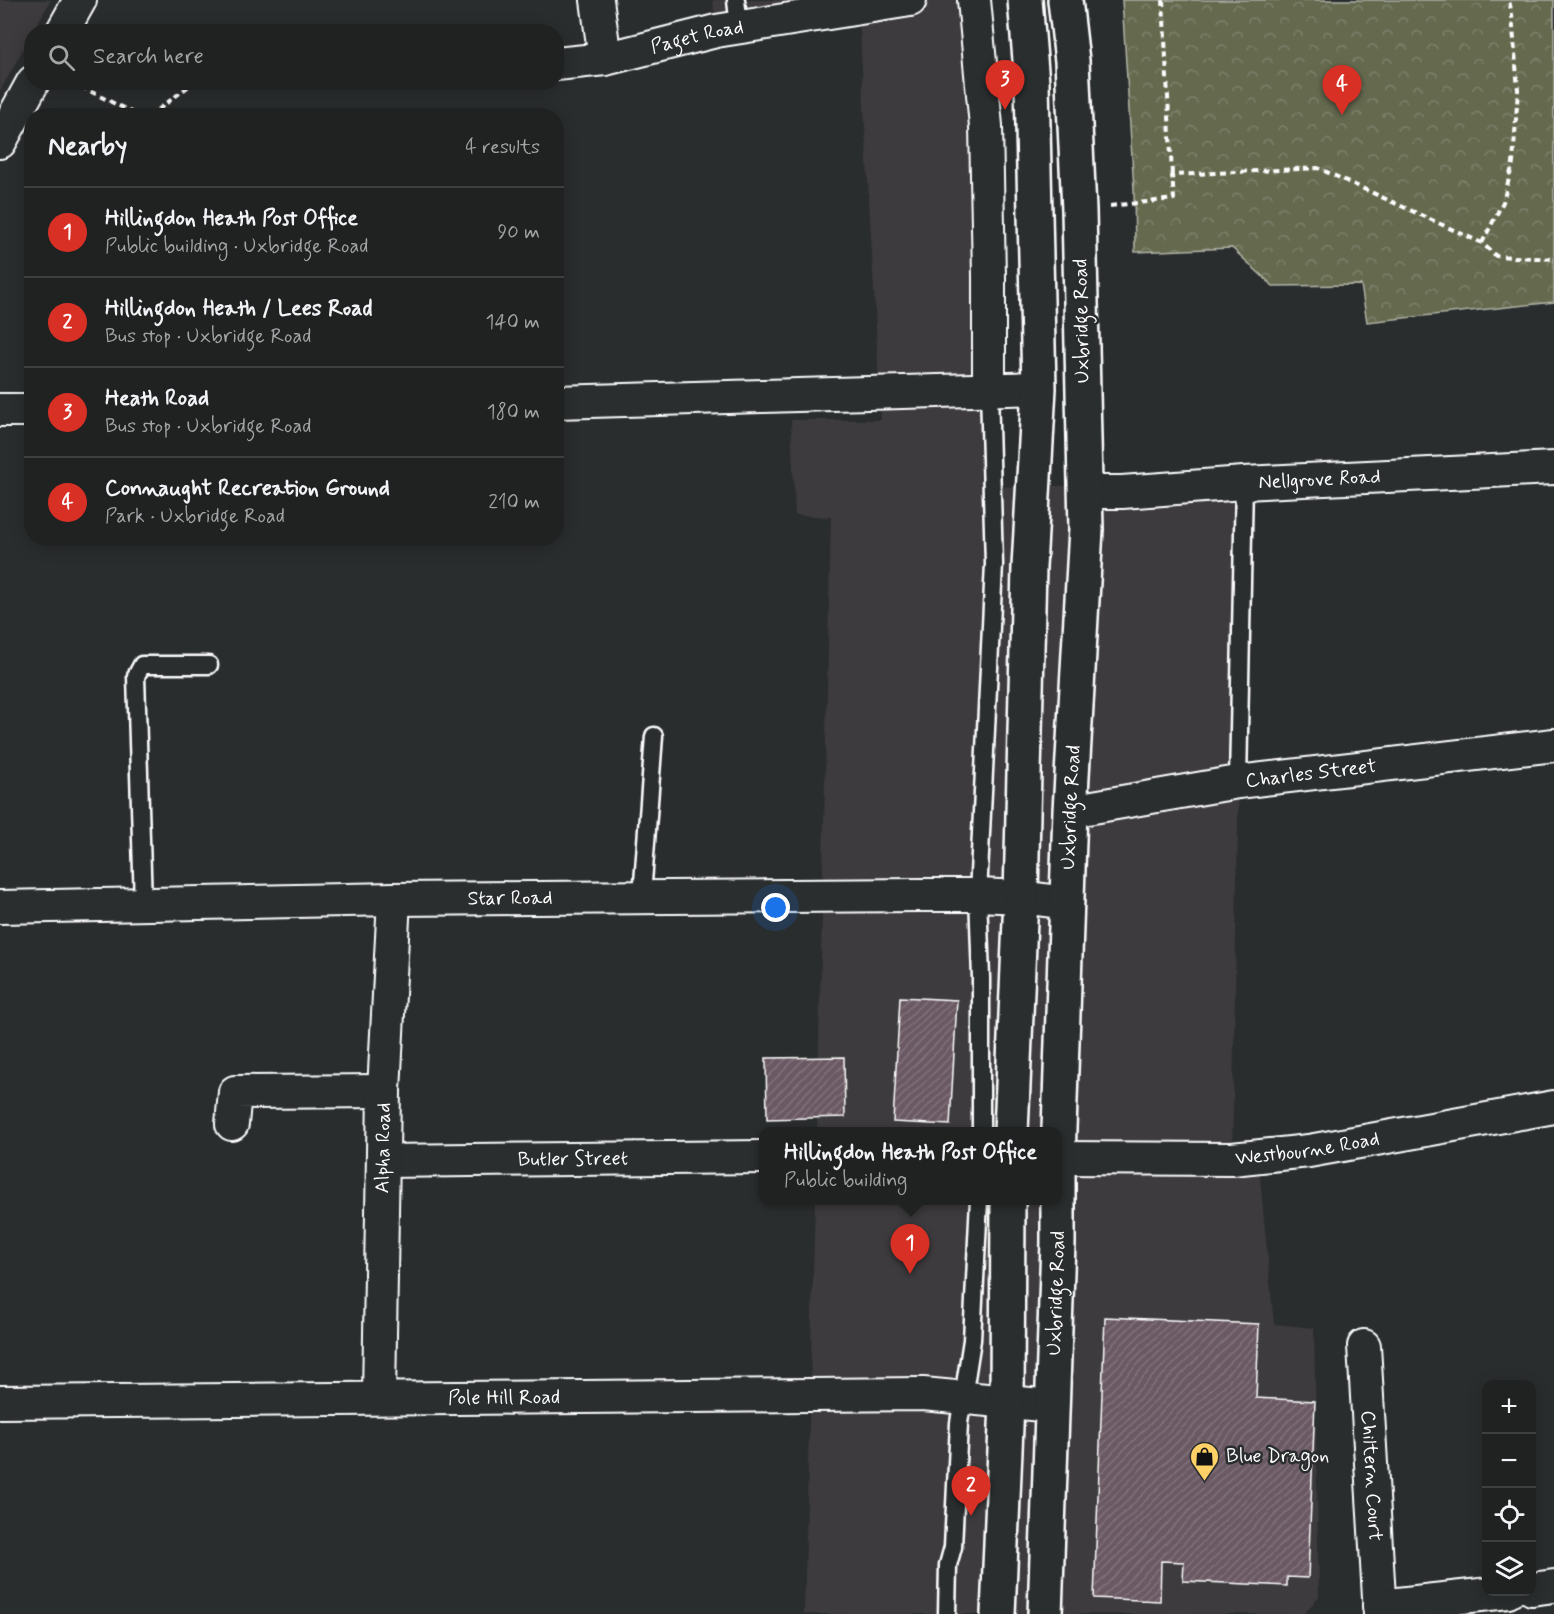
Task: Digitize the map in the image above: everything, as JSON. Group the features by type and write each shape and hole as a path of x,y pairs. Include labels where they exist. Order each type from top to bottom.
{"main road":[{"path":"1011,1127 1021,897 1029,567 1039,388 1032,83 1025,0"},
{"name":"Uxbridge Road","path":"1059,1127 1070,812 1086,529 1079,210 1072,61 1065,0"},
{"path":"998,1614 1007,1403 1008,1205"},
{"name":"Uxbridge Road","path":"1045,1614 1058,1205"}],"street":[{"path":"66,24 80,0"},
{"path":"597,0 605,59"},
{"name":"Paget Road","path":"564,63 605,59 716,31 737,14 910,0"},
{"path":"974,0 986,126 989,276 988,390"},
{"path":"0,142 29,90"},
{"path":"564,402 1039,388"},
{"path":"0,410 24,410"},
{"name":"Nellgrove Road","path":"1086,492 1122,492 1244,483 1554,468"},
{"name":"Charles Street","path":"1070,812 1238,782 1554,746"},
{"name":"Star Road","path":"0,907 394,899 978,894 1066,903"},
{"name":"Alpha Road","path":"379,1397 384,1091 394,899"},
{"path":"232,1124 235,1092 384,1091"},
{"name":"Westbourne Road","path":"1062,1158 1232,1159 1258,1157 1309,1151 1554,1107"},
{"name":"Butler Street","path":"383,1161 759,1157"},
{"name":"Chiltern Court","path":"1364,1346 1380,1610 1482,1596"},
{"name":"Pole Hill Road","path":"0,1402 923,1394 1052,1406"},
{"path":"1536,1588 1554,1586"}],"lane":[{"path":"981,1127 981,978 978,894 994,564 988,390"},
{"path":"1238,782 1244,483"},
{"path":"143,904 136,676 142,665 209,665"},
{"path":"642,896 654,736"},
{"path":"946,1614 948,1565 953,1546 958,1432 972,1340 979,1205"}],"path":[{"path":"1079,210 1174,199 1163,0"},
{"path":"1482,243 1503,202 1513,163 1518,90 1509,0"},
{"path":"88,90 123,108"},
{"path":"160,108 184,90"},
{"path":"1172,175 1318,168 1482,243 1496,256 1554,259"}],"shaded area":[{"path":"0,0 51,0 37,24 24,24 24,48 0,91"},
{"path":"713,0 963,0 994,487 1244,483 1232,1158 1258,1157 1274,1324 1314,1328 1319,1596 1304,1614 804,1614 815,1205 1062,1205 1062,1127 817,1127 831,517 795,515 791,420 881,420 859,13 716,31"}],"green space":[{"path":"1122,0 1554,0 1554,302 1367,322 1361,285 1273,286 1232,248 1135,252 1134,189"}],"building":[{"path":"900,997 957,1000 950,1125 893,1122"},
{"path":"844,1057 845,1117 767,1119 766,1058"},
{"name":"Blue Dragon","path":"1105,1317 1259,1324 1256,1398 1315,1401 1308,1578 1287,1577 1287,1586 1183,1581 1184,1562 1161,1561 1160,1601 1094,1598"}],"place":[{"name":"Heath Road","path":"1005,110"},
{"name":"Connaught Recreation Ground","path":"1342,115"},
{"name":"Hillingdon Heath Post Office","path":"910,1274"},
{"name":"Blue Dragon","path":"1205,1482"},
{"name":"Hillingdon Heath / Lees Road","path":"971,1516"}]}
